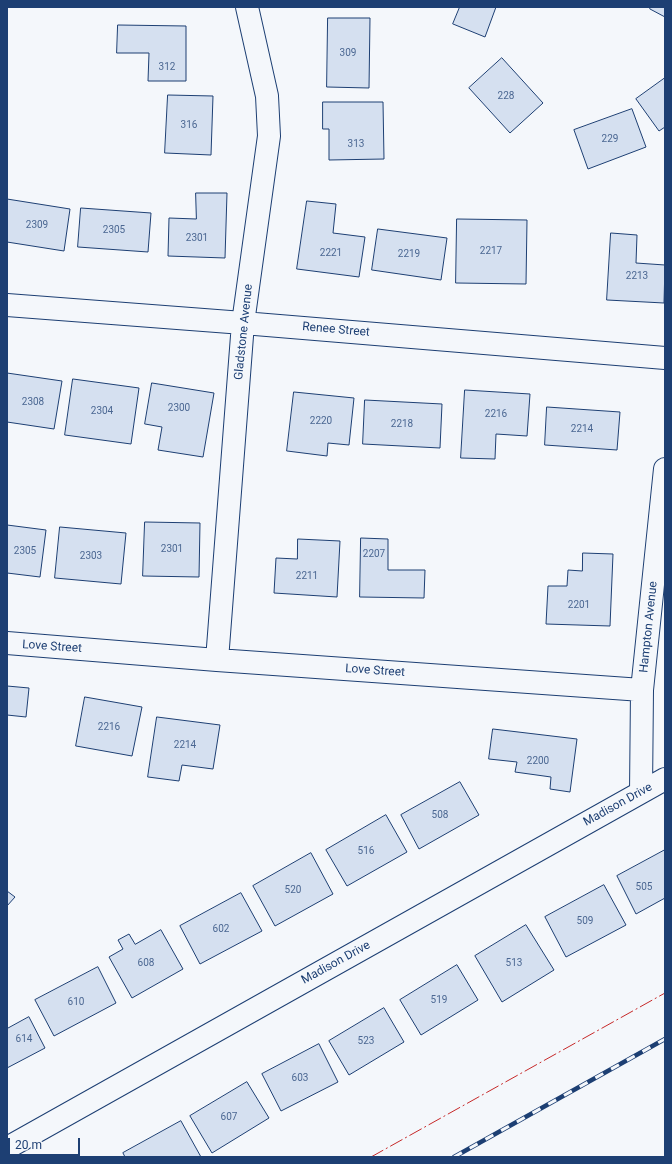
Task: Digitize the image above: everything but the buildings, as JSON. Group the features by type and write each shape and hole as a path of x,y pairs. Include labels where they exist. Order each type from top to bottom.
{"street":[{"name":"Gladstone Avenue","path":"217,660 243,323 270,136 267,96 247,7"},
{"name":"Renee Street","path":"7,305 665,358"},
{"name":"Hampton Avenue","path":"642,690 665,469"},
{"name":"Love Street","path":"7,643 217,660 642,690"},
{"path":"641,792 642,690"},
{"name":"Madison Drive","path":"7,1148 665,779"}],"railway":[{"path":"454,1157 665,1039"}],"power":[{"path":"371,1157 665,993"}]}
